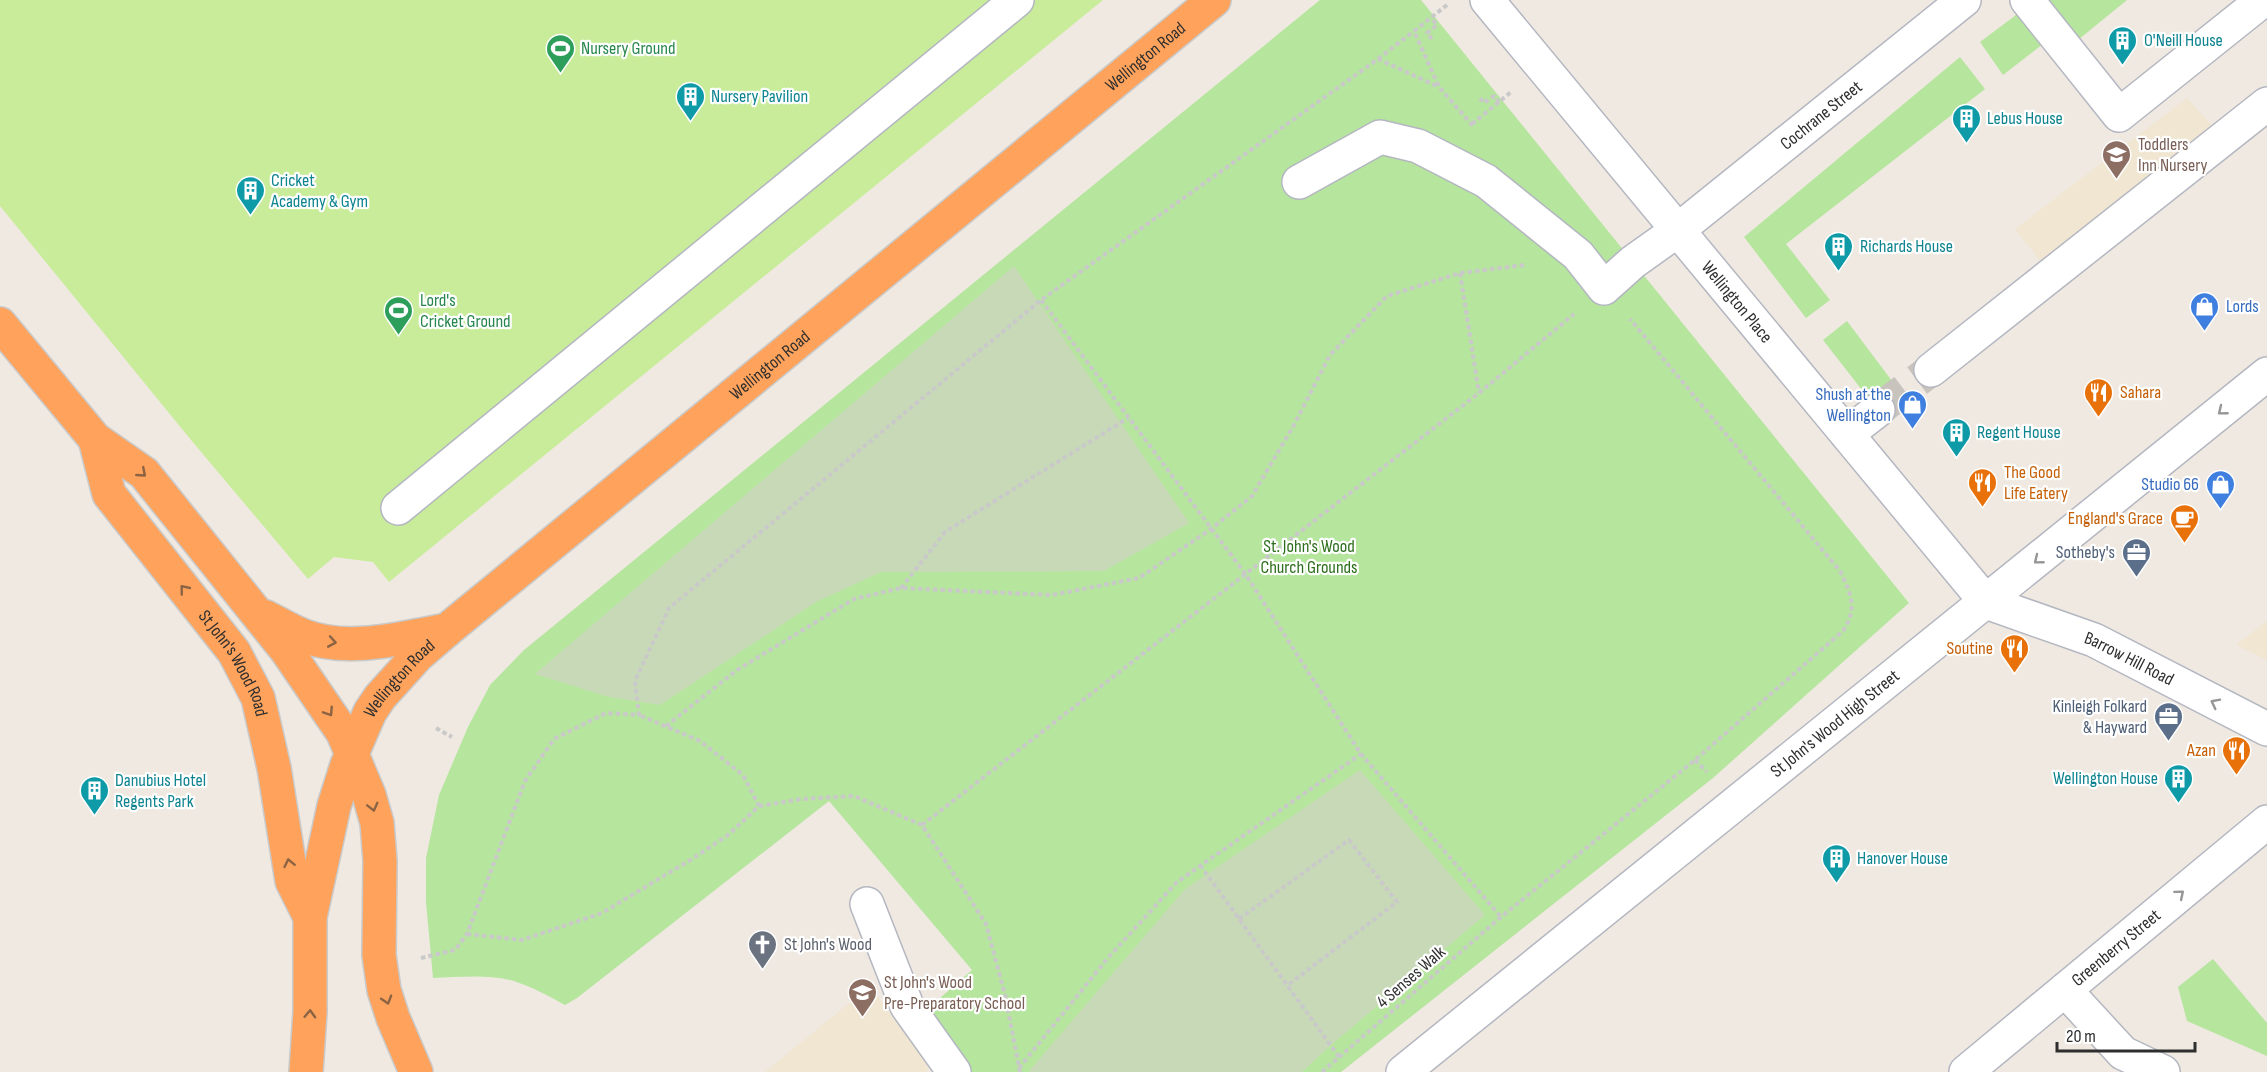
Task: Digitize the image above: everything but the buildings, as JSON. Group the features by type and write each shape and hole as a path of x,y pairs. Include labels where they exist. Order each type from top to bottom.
{"highway":[{"name":"Wellington Road","path":"306,1072 310,1012 310,917 334,806 353,752 370,712 380,697 418,655 447,630 1214,0"},
{"name":"St John's Wood Road","path":"0,324 95,439 144,473 298,664 353,752"},
{"name":"St John's Wood Road","path":"95,439 109,495 234,652 258,698 274,768 292,881 310,917"},
{"path":"258,613 305,636 340,644 447,630"},
{"path":"353,752 377,823 380,861 379,955 384,990 416,1072"}],"street":[{"path":"398,508 1017,0"},
{"name":"Wellington Place","path":"1487,0 1986,602"},
{"name":"Cochrane Street","path":"1604,288 1964,0"},
{"path":"2027,0 2119,115 2263,0"},
{"path":"1931,370 2267,104"},
{"path":"1299,182 1380,138 1418,146 1486,181 1578,255 1604,288"},
{"name":"St John's Wood High Street","path":"1403,1072 2267,374"},
{"path":"1846,434 1878,410"},
{"name":"Barrow Hill Road","path":"1986,602 2094,640 2267,729"},
{"name":"Greenberry Street","path":"1966,1072 2267,822"},
{"path":"867,904 907,1006 954,1072"},
{"path":"2065,990 2123,1053 2163,1072"}],"path":[{"path":"1432,39 1427,33 1437,25 1430,19 1452,0"},
{"path":"639,715 635,681 669,608 1041,300 1414,31"},
{"path":"1378,59 1439,87"},
{"path":"1472,124 1542,67"},
{"path":"1480,98 1484,103 1494,96 1498,102"},
{"path":"666,726 737,670 854,599 901,588 1052,595 1139,578 1211,529 1252,496 1294,425 1330,355 1388,296 1460,273 1496,270 1578,255"},
{"path":"1460,273 1479,393"},
{"path":"922,825 1479,393 1604,288"},
{"name":"4 Senses Walk","path":"1322,1072 1501,917 1695,760 1843,631 1851,620 1852,606 1849,588 1840,571 1604,288"},
{"path":"1041,300 1246,575 1361,754 1501,917"},
{"path":"901,588 945,532 1128,418"},
{"path":"421,958 455,950 467,934 525,782 554,739 606,713 639,715 700,741 743,775 759,806"},
{"path":"436,728 452,737"},
{"path":"1020,1070 1107,959 1177,882 1361,754"},
{"path":"467,934 522,940 602,913 728,835 759,806 801,799 854,796 922,825 986,924 1005,995 1020,1070"},
{"path":"1239,919 1349,840 1397,902 1288,985"},
{"path":"1200,864 1339,1057"}],"shaded area":[{"name":"Toddlers Inn Nursery","path":"2187,98 2215,129 2045,267 2015,229"},
{"path":"2267,621 2267,660 2236,645"},
{"name":"St John's Wood Pre-Preparatory School","path":"870,986 928,1065 927,1072 765,1072"}],"green space":[{"name":"Lord's Cricket Ground","path":"0,0 1103,0 389,582 373,562 334,557 308,579 0,206"},
{"name":"St. John's Wood Church Grounds","path":"1320,0 1421,0 1909,603 1713,778 1341,1072 971,1072 924,1012 972,970 829,801 565,1005 514,981 474,976 433,978 426,902 426,858 439,795 468,727 490,685 524,650"},
{"path":"2046,0 2127,0 2078,40"},
{"path":"2020,12 2043,44 2003,75 1980,42"},
{"path":"1960,57 1985,89 1786,244 1830,300 1806,318 1744,237"},
{"path":"1014,266 1189,523 1104,571 881,572 816,602 660,705 609,697 535,674"},
{"path":"1847,321 1892,381 1869,399 1823,340"},
{"path":"1360,770 1485,915 1302,1072 1030,1072 1185,889"},
{"path":"2213,959 2267,1023 2267,1056 2187,1021 2178,987"}],"tunnel":[{"path":"1878,410 1931,370"}],"place":[{"name":"O'Neill House","path":"2123,66"},
{"name":"Nursery Ground","path":"560,74"},
{"name":"Nursery Pavilion","path":"690,122"},
{"name":"Lebus House","path":"1966,144"},
{"name":"Toddlers Inn Nursery","path":"2117,180"},
{"name":"Cricket Academy & Gym","path":"250,216"},
{"name":"Richards House","path":"1839,272"},
{"name":"Lords","path":"2205,332"},
{"name":"Lord's Cricket Ground","path":"399,336"},
{"name":"Sahara","path":"2099,418"},
{"name":"Shush at the Wellington","path":"1912,430"},
{"name":"Regent House","path":"1956,458"},
{"name":"The Good Life Eatery","path":"1983,508"},
{"name":"Studio 66","path":"2220,510"},
{"name":"England's Grace","path":"2184,544"},
{"name":"Sotheby's","path":"2136,578"},
{"name":"Soutine","path":"2014,674"},
{"name":"Kinleigh Folkard & Hayward","path":"2168,742"},
{"name":"Azan","path":"2237,776"},
{"name":"Wellington House","path":"2179,804"},
{"name":"Danubius Hotel Regents Park","path":"94,816"},
{"name":"Hanover House","path":"1836,884"},
{"name":"St John's Wood","path":"763,970"},
{"name":"St John's Wood Pre-Preparatory School","path":"863,1018"}]}
